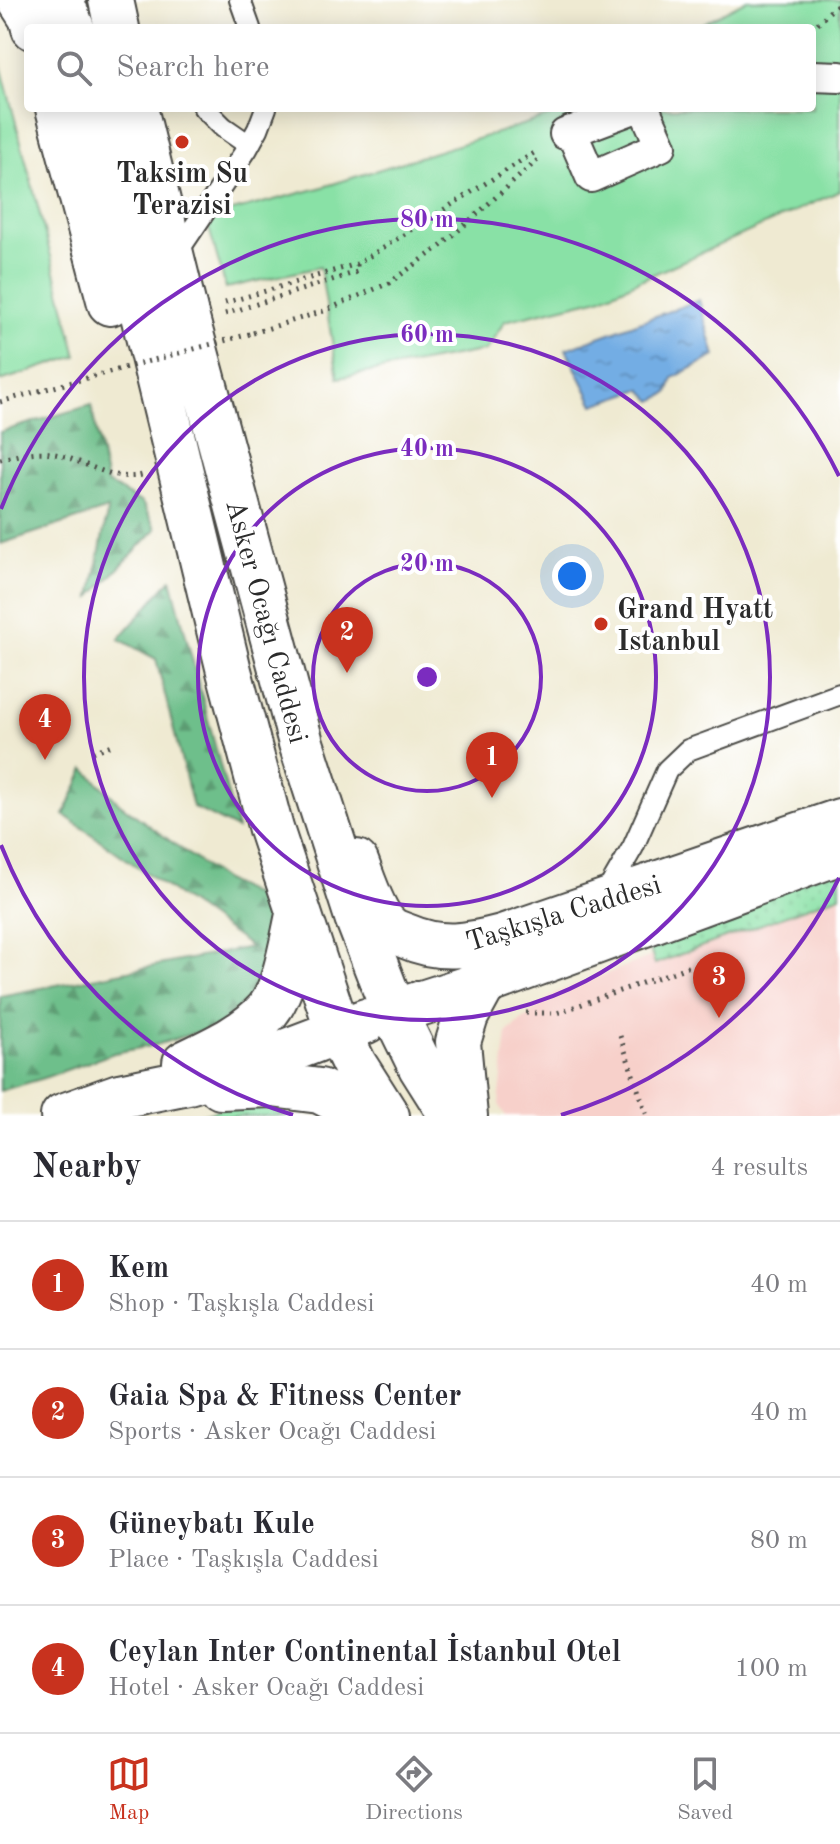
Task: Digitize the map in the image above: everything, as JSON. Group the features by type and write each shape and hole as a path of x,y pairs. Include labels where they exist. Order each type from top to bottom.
{"main road":[{"path":"20,0 33,24"},
{"path":"61,0 70,24"},
{"path":"111,0 116,24"},
{"path":"134,24 138,0"},
{"path":"59,112 155,471 172,526 229,671"},
{"name":"Asker Ocağı Caddesi","path":"94,112 229,671 271,829 338,1031 354,1064 387,1116"},
{"name":"Asker Ocağı Caddesi","path":"136,112 187,321 301,743 357,917 394,1012 421,1067 452,1116"},
{"name":"Taşkışla Caddesi","path":"301,743 374,907 389,929 416,941 448,947 472,945 502,937 840,821"},
{"name":"Taşkışla Caddesi","path":"119,1096 188,1082 258,1062 840,852"},
{"path":"63,1116 119,1096 231,1040 269,1009 287,967 298,913"},
{"path":"465,1116 458,1042 466,1016 484,983"},
{"path":"119,1096 272,1085 320,1091 368,1116"}],"street":[{"path":"816,76 840,77"},
{"path":"623,112 568,132 591,177 661,146 646,112"}],"lane":[{"path":"240,0 249,24"},
{"path":"208,112 249,145"},
{"path":"172,260 249,145 264,112"},
{"path":"603,902 633,847 667,770 688,750 840,694"}],"path":[{"path":"816,25 840,4"},
{"path":"187,321 357,264 568,132"},
{"path":"0,402 253,333 324,311 389,283 441,246 568,132"},
{"path":"187,321 357,272 357,264"},
{"path":"0,459 46,451 71,457 119,476 135,477 155,471"},
{"path":"93,752 114,744"},
{"path":"522,1013 557,1013 693,965"},
{"path":"620,1036 647,1116"}],"shaded area":[{"path":"840,884 840,1116 506,1116 499,1104 507,1032 556,993"}],"green space":[{"path":"747,0 840,0 840,191 600,298 505,321 486,350 338,378 320,267 226,288 206,218 323,187 563,112 816,112 816,24 702,24"},
{"path":"0,62 77,356 0,381"},
{"path":"91,405 107,483 142,503 156,529 91,597 108,509 0,544 0,432"},
{"path":"171,579 237,829 193,807 156,659 119,639"},
{"path":"85,769 120,804 222,879 258,897 277,934 266,981 220,1025 156,1045 114,1053 0,1091 0,996 251,947 64,815"},
{"path":"840,867 840,895 655,964 646,938"},
{"path":"246,1100 288,1116 198,1116"}],"water":[{"path":"699,300 715,356 673,378 668,393 653,401 641,389 594,405 566,349"}],"place":[{"name":"Taksim Su Terazisi","path":"182,142"},
{"name":"Grand Hyatt Istanbul","path":"601,624"},
{"name":"Gaia Spa & Fitness Center","path":"347,673"},
{"name":"Ceylan Inter Continental İstanbul Otel","path":"45,760"},
{"name":"Kem","path":"492,798"},
{"name":"Güneybatı Kule","path":"719,1018"}]}
